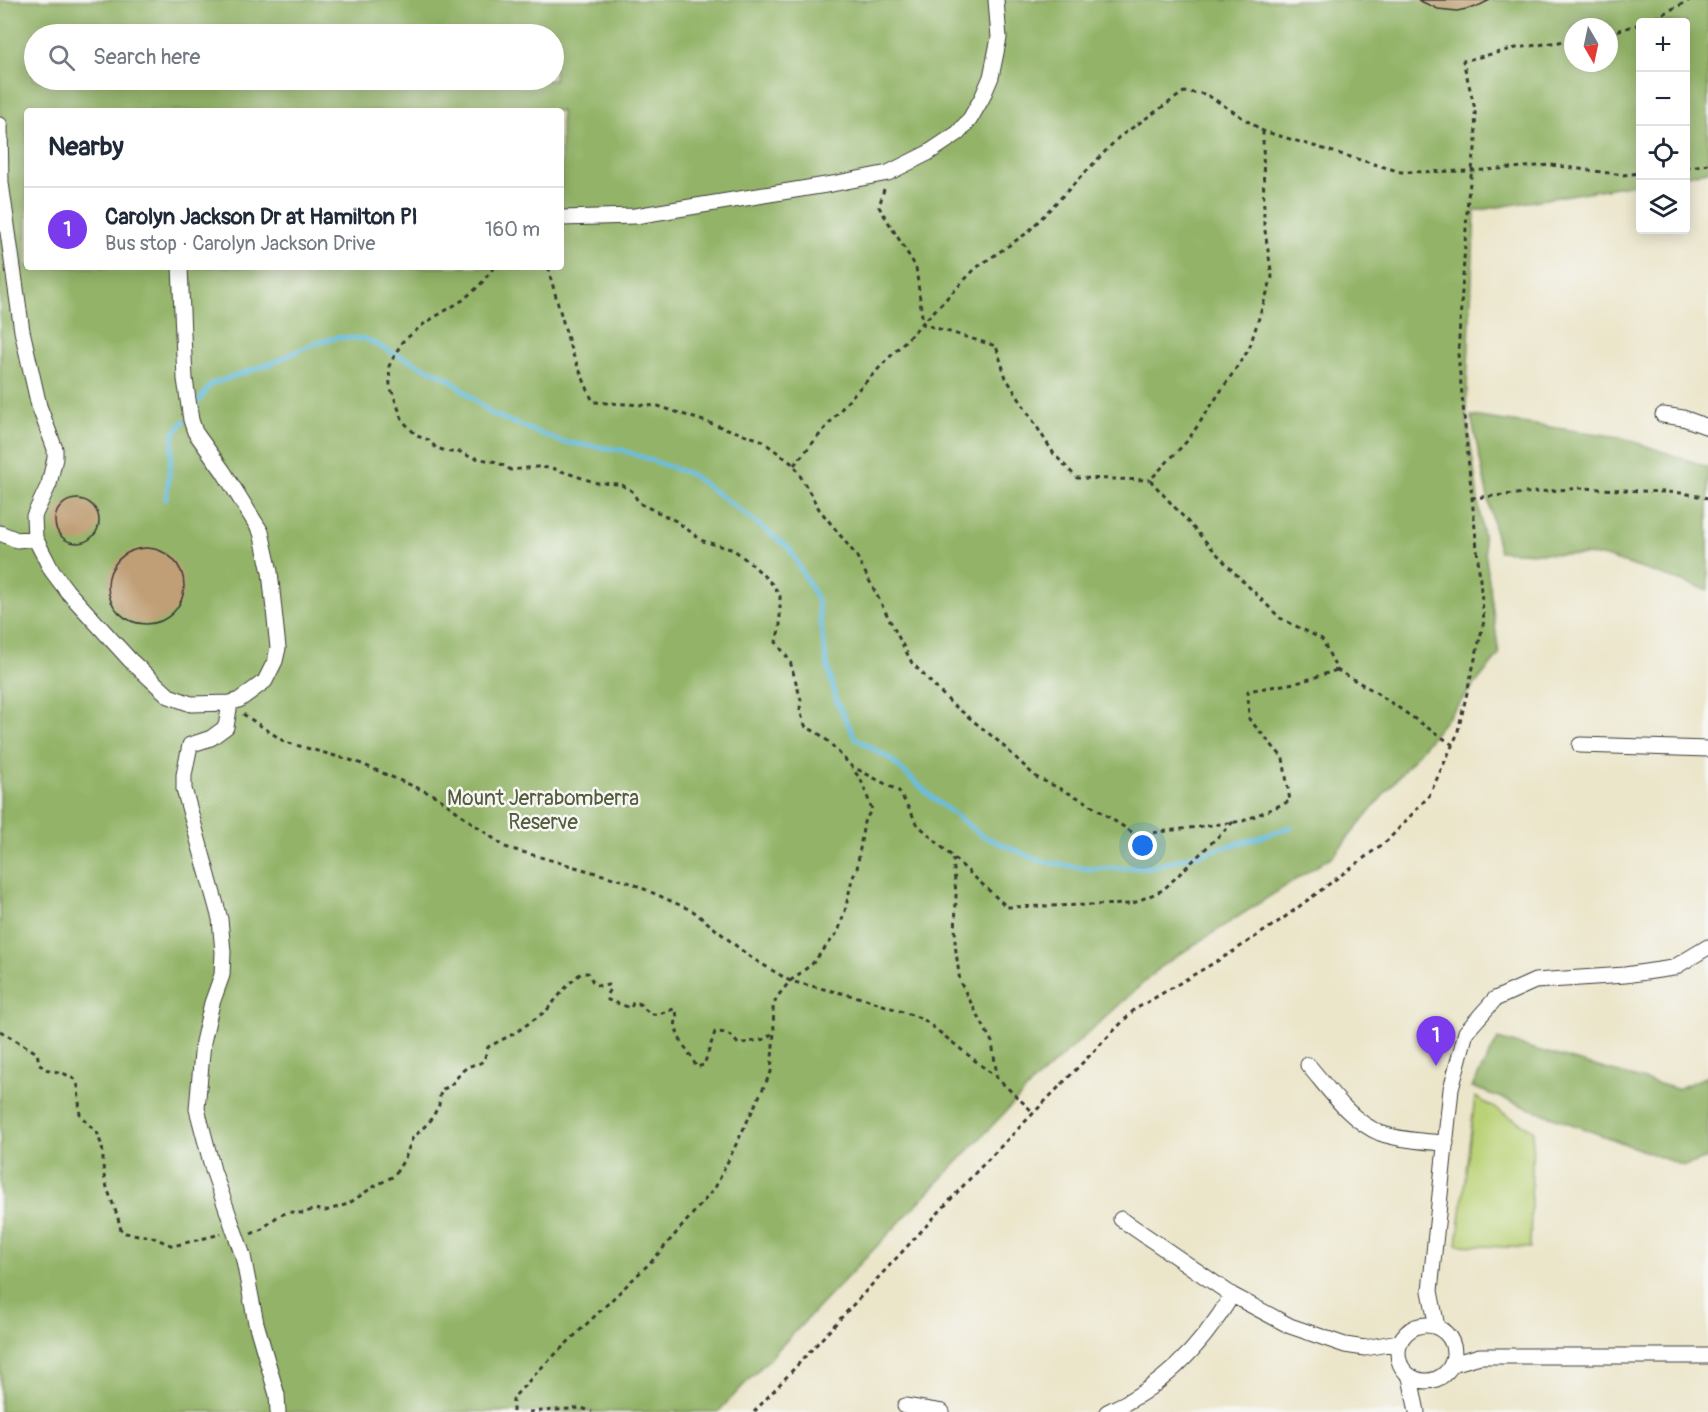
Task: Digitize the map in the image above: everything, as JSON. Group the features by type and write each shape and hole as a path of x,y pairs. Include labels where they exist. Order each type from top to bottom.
{"street":[{"path":"564,218 635,216 888,173 946,143 970,119 991,77 998,47 996,0"},
{"path":"0,125 1,183 22,331 39,406 55,449 49,484 34,516 35,538 52,571 67,591 130,660 169,696 191,704 230,703 265,681 275,661 278,648 270,572 261,532 223,471 195,432 191,420 185,379 180,270"},
{"path":"1663,415 1683,418 1708,427"},
{"path":"0,533 17,540 35,538"},
{"path":"230,703 226,727 211,738 190,745 184,775 184,789 220,918 223,952 222,975 212,1003 203,1042 197,1109 213,1170 243,1256 256,1323 277,1395 278,1412"},
{"path":"1580,745 1708,748"},
{"path":"1416,1326 1430,1291 1451,1089 1466,1032 1495,999 1535,981 1624,975 1674,968 1708,947"},
{"path":"1308,1065 1348,1111 1380,1133 1446,1143"},
{"path":"1121,1219 1232,1295 1290,1326 1345,1346 1365,1348 1399,1342"},
{"path":"1430,1291 1437,1327"},
{"path":"1107,1412 1121,1406 1172,1372 1215,1323 1232,1295"},
{"path":"1399,1364 1397,1353 1399,1342 1416,1326 1426,1324 1437,1327 1448,1336 1454,1353 1452,1364 1443,1376 1424,1382 1410,1377"},
{"path":"1452,1342 1480,1356"},
{"path":"1365,1348 1399,1364 1410,1377 1417,1410"},
{"path":"1452,1364 1480,1356 1708,1356"},
{"path":"1417,1410 1437,1379"},
{"path":"905,1406 942,1412"}],"path":[{"path":"1655,18 1690,0"},
{"path":"1618,30 1636,25"},
{"path":"754,1412 976,1172 1134,1010 1229,954 1281,920 1388,840 1429,796 1457,735 1484,621 1458,354 1471,171 1476,142 1475,109 1463,61 1516,48 1564,41"},
{"path":"794,465 854,394 976,268 1027,233 1119,137 1184,92 1206,94 1263,130 1401,172 1471,171 1551,165 1623,175 1636,174"},
{"path":"1150,480 1188,440 1248,350 1252,339 1272,277 1264,224 1263,130"},
{"path":"1690,167 1708,164"},
{"path":"888,173 879,207 916,267 923,324"},
{"path":"492,270 480,285 463,300 425,323 402,342 389,366 390,386 404,421 417,436 436,447 450,452 461,452 470,458 497,462 511,470 552,468 597,483 620,484 632,491 639,503 676,521 703,541 734,550 745,557 773,585 780,596 780,626 776,642 790,661 806,727 829,742 850,766 861,780 872,809 864,822 857,869 852,879 838,932 812,964 790,981 777,997 773,1007 771,1072 715,1188 652,1261 513,1398 513,1412"},
{"path":"549,270 571,350 593,402 658,406 761,440 794,465 819,509 856,555 912,663 950,702 998,741 1036,777 1083,800 1136,835 1243,821 1290,801 1283,758 1249,720 1248,691 1300,682 1337,670"},
{"path":"923,324 996,346 1006,378 1054,454 1077,478 1150,480 1227,565 1280,618 1322,639 1337,670 1374,691 1453,745"},
{"path":"1471,498 1581,488 1683,493 1708,498"},
{"path":"230,703 246,717 285,742 357,762 436,796 505,847 631,883 693,911 750,957 790,981 866,999 923,1019 997,1078 1034,1113"},
{"path":"850,766 899,792 918,825 1007,907 1131,904 1163,890 1233,822"},
{"path":"952,857 960,982 992,1042 997,1078"},
{"path":"0,1031 37,1053 39,1063 44,1069 63,1073 75,1079 80,1115 98,1134 101,1142 101,1164 105,1183 119,1219 121,1231 152,1237 173,1246 234,1232 251,1234 262,1229 278,1216 289,1212 303,1213 315,1209 325,1211 336,1208 348,1204 394,1176 412,1139 431,1120 439,1105 443,1089 452,1086 465,1069 480,1064 486,1058 488,1047 514,1033 546,1011 581,973 588,973 594,984 608,985 610,989 607,994 608,1000 612,1003 631,1008 633,1003 638,1002 650,1013 675,1009 678,1014 675,1027 679,1041 693,1059 696,1067 704,1065 715,1032 731,1035 738,1044 765,1039 774,1032"},
{"path":"529,1412 582,1408 592,1412"}],"green space":[{"name":"Mount Jerrabomberra Reserve","path":"0,0 1708,0 1708,171 1690,174 1690,18 1636,18 1636,184 1475,211 1466,410 1499,655 1334,855 1163,965 1034,1082 718,1412 0,1412"},
{"path":"1471,416 1620,437 1708,467 1708,590 1602,556 1499,551"},
{"path":"1498,1039 1677,1089 1708,1076 1708,1158 1684,1166 1472,1087"},
{"path":"1475,1097 1533,1130 1530,1248 1457,1245"}],"building":[{"path":"1418,0 1490,0 1476,7 1457,11 1438,9"},
{"path":"77,499 92,506 99,521 92,536 77,543 62,536 55,521 62,506"},
{"path":"146,548 160,551 173,559 181,572 184,586 181,600 173,613 160,621 146,624 132,621 119,613 111,600 108,586 111,572 119,559 132,551"}],"waterway":[{"path":"199,401 211,384 273,363 310,345 339,337 366,339 448,378 492,414 562,442 622,450 690,474 789,548 817,599 826,659 836,700 855,738 889,758 934,799 981,835 1040,861 1089,869 1151,867 1291,827"},
{"path":"166,499 174,433 184,421"}],"place":[{"name":"Carolyn Jackson Dr at Hamilton Pl","path":"1436,1066"}]}
